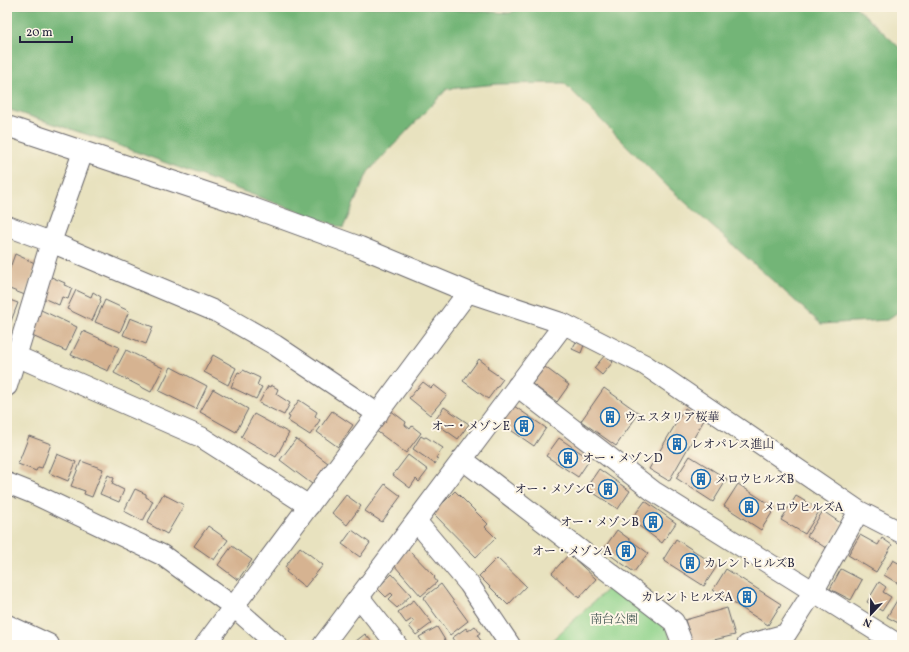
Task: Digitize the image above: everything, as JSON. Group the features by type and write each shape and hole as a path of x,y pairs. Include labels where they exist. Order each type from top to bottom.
{"street":[{"path":"7,126 250,206 360,247 468,292 564,324 645,365 859,511 902,533"},
{"path":"7,386 12,353 83,152"},
{"path":"7,226 51,242 217,312 275,345 378,414"},
{"path":"205,645 468,292"},
{"path":"323,645 564,324"},
{"path":"12,353 201,437 309,506"},
{"path":"517,386 653,491 899,645"},
{"path":"462,459 674,622 683,645"},
{"path":"7,483 32,492 162,555 234,607 277,645"},
{"path":"746,645 786,634 813,592 859,511"},
{"path":"416,521 469,584 510,645"},
{"path":"359,597 397,645"},
{"path":"7,626 48,645"}],"green space":[{"path":"7,7 414,7 510,13 522,7 856,7 902,50 902,309 887,320 821,324 666,185 564,83 497,84 447,89 368,172 343,228 101,139 7,109"},
{"name":"南台公園","path":"613,584 668,630 672,645 547,645"}],"building":[{"path":"15,254 37,264 25,295 7,288 7,276"},
{"path":"49,276 72,288 68,299 62,297 59,305 43,298"},
{"path":"76,290 91,297 93,292 101,297 101,301 92,321 67,309"},
{"path":"7,299 18,303 8,329 7,328"},
{"path":"105,300 129,311 120,332 95,322"},
{"path":"41,310 77,327 66,351 30,335"},
{"path":"130,318 153,327 146,344 123,335"},
{"path":"83,331 119,347 108,371 71,355"},
{"path":"576,342 584,345 581,353 572,349"},
{"path":"126,350 163,368 151,392 114,373"},
{"path":"213,355 236,368 228,385 204,372"},
{"path":"605,355 613,362 602,375 594,368"},
{"path":"479,359 488,366 487,368 503,379 488,399 463,381"},
{"path":"171,367 207,386 196,409 159,391"},
{"path":"545,367 569,385 557,402 532,384"},
{"path":"243,370 260,378 257,385 262,387 256,399 231,387 238,372 241,373"},
{"path":"423,382 431,388 434,385 447,395 430,415 409,398"},
{"path":"271,385 278,389 276,394 290,403 284,415 259,403 268,386 270,387"},
{"name":"ウェスタリア桜華","path":"604,388 639,413 616,446 581,421"},
{"path":"213,389 248,409 236,432 200,412"},
{"path":"299,400 317,412 315,416 320,420 310,435 288,421 290,417 288,416"},
{"name":"オー・メゾンE","path":"514,406 546,428 534,446 502,424"},
{"path":"444,407 469,424 458,439 434,422"},
{"name":"レオパレス進山","path":"685,408 704,420 669,481 649,469"},
{"path":"390,410 406,422 405,425 410,429 412,426 421,433 406,453 375,430"},
{"path":"332,411 353,425 338,447 317,432"},
{"path":"254,414 289,433 276,457 241,437"},
{"path":"29,436 51,444 42,468 38,467 36,471 18,464"},
{"path":"421,436 424,438 426,437 443,448 436,458 438,459 435,464 413,449"},
{"name":"オー・メゾンD","path":"559,438 590,459 578,477 546,456"},
{"path":"296,439 328,463 312,484 280,460"},
{"path":"57,454 76,462 68,481 49,473"},
{"path":"408,455 428,470 419,482 416,479 410,488 393,475"},
{"name":"メロウヒルズB","path":"690,456 727,479 713,502 676,478"},
{"path":"81,461 103,469 92,497 84,494 85,491 71,486"},
{"name":"オー・メゾンC","path":"599,469 630,491 618,509 586,488"},
{"path":"108,475 114,478 112,484 124,490 119,502 100,494"},
{"path":"385,484 401,496 382,522 365,511"},
{"name":"メロウヒルズA","path":"738,484 775,508 761,530 724,506"},
{"path":"135,489 146,494 146,497 153,501 143,521 124,511"},
{"path":"455,491 488,524 485,527 496,538 476,557 433,513"},
{"path":"163,494 184,505 167,534 147,523"},
{"path":"346,495 361,506 347,525 332,513"},
{"path":"796,496 820,510 805,534 781,520"},
{"name":"オー・メゾンB","path":"645,501 676,523 662,543 631,520"},
{"path":"823,511 842,524 826,548 807,536"},
{"path":"208,526 228,540 214,560 194,546"},
{"path":"352,530 370,543 360,557 342,544"},
{"name":"オー・メゾンA","path":"617,530 648,553 634,572 603,550"},
{"path":"860,535 878,545 882,538 892,545 876,572 848,555"},
{"name":"カレントヒルズB","path":"676,539 717,566 704,586 663,560"},
{"path":"232,546 252,560 238,580 218,565"},
{"path":"300,547 323,565 305,587 286,572 288,569 285,567"},
{"path":"408,549 435,577 434,578 437,582 421,596 394,565 398,562 396,559"},
{"path":"569,554 596,579 579,598 552,573"},
{"path":"497,558 526,586 508,605 479,576"},
{"path":"893,560 902,565 902,586 884,575"},
{"name":"カレントヒルズA","path":"726,569 781,604 768,625 713,590"},
{"path":"841,569 862,580 851,600 830,589"},
{"path":"392,574 411,595 397,608 388,600 393,595 391,593 386,597 377,588"},
{"path":"879,582 886,587 883,592 891,597 882,611 867,602"},
{"path":"441,584 468,621 450,635 423,598"},
{"path":"899,597 902,598 902,625 887,617"},
{"path":"414,600 432,623 416,635 409,626 414,622 412,619 406,623 398,612"},
{"path":"727,608 735,635 693,645 685,620"},
{"path":"475,626 480,633 477,635 484,645 457,645 452,638 466,628 468,631"},
{"path":"437,627 448,645 424,645 419,637"},
{"path":"365,634 375,645 351,645"}],"place":[{"name":"ウェスタリア桜華","path":"610,417"},
{"name":"オー・メゾンE","path":"524,426"},
{"name":"レオパレス進山","path":"677,444"},
{"name":"オー・メゾンD","path":"568,458"},
{"name":"メロウヒルズB","path":"701,479"},
{"name":"オー・メゾンC","path":"608,489"},
{"name":"メロウヒルズA","path":"749,507"},
{"name":"オー・メゾンB","path":"653,522"},
{"name":"オー・メゾンA","path":"626,551"},
{"name":"カレントヒルズB","path":"690,563"},
{"name":"カレントヒルズA","path":"747,597"}]}
